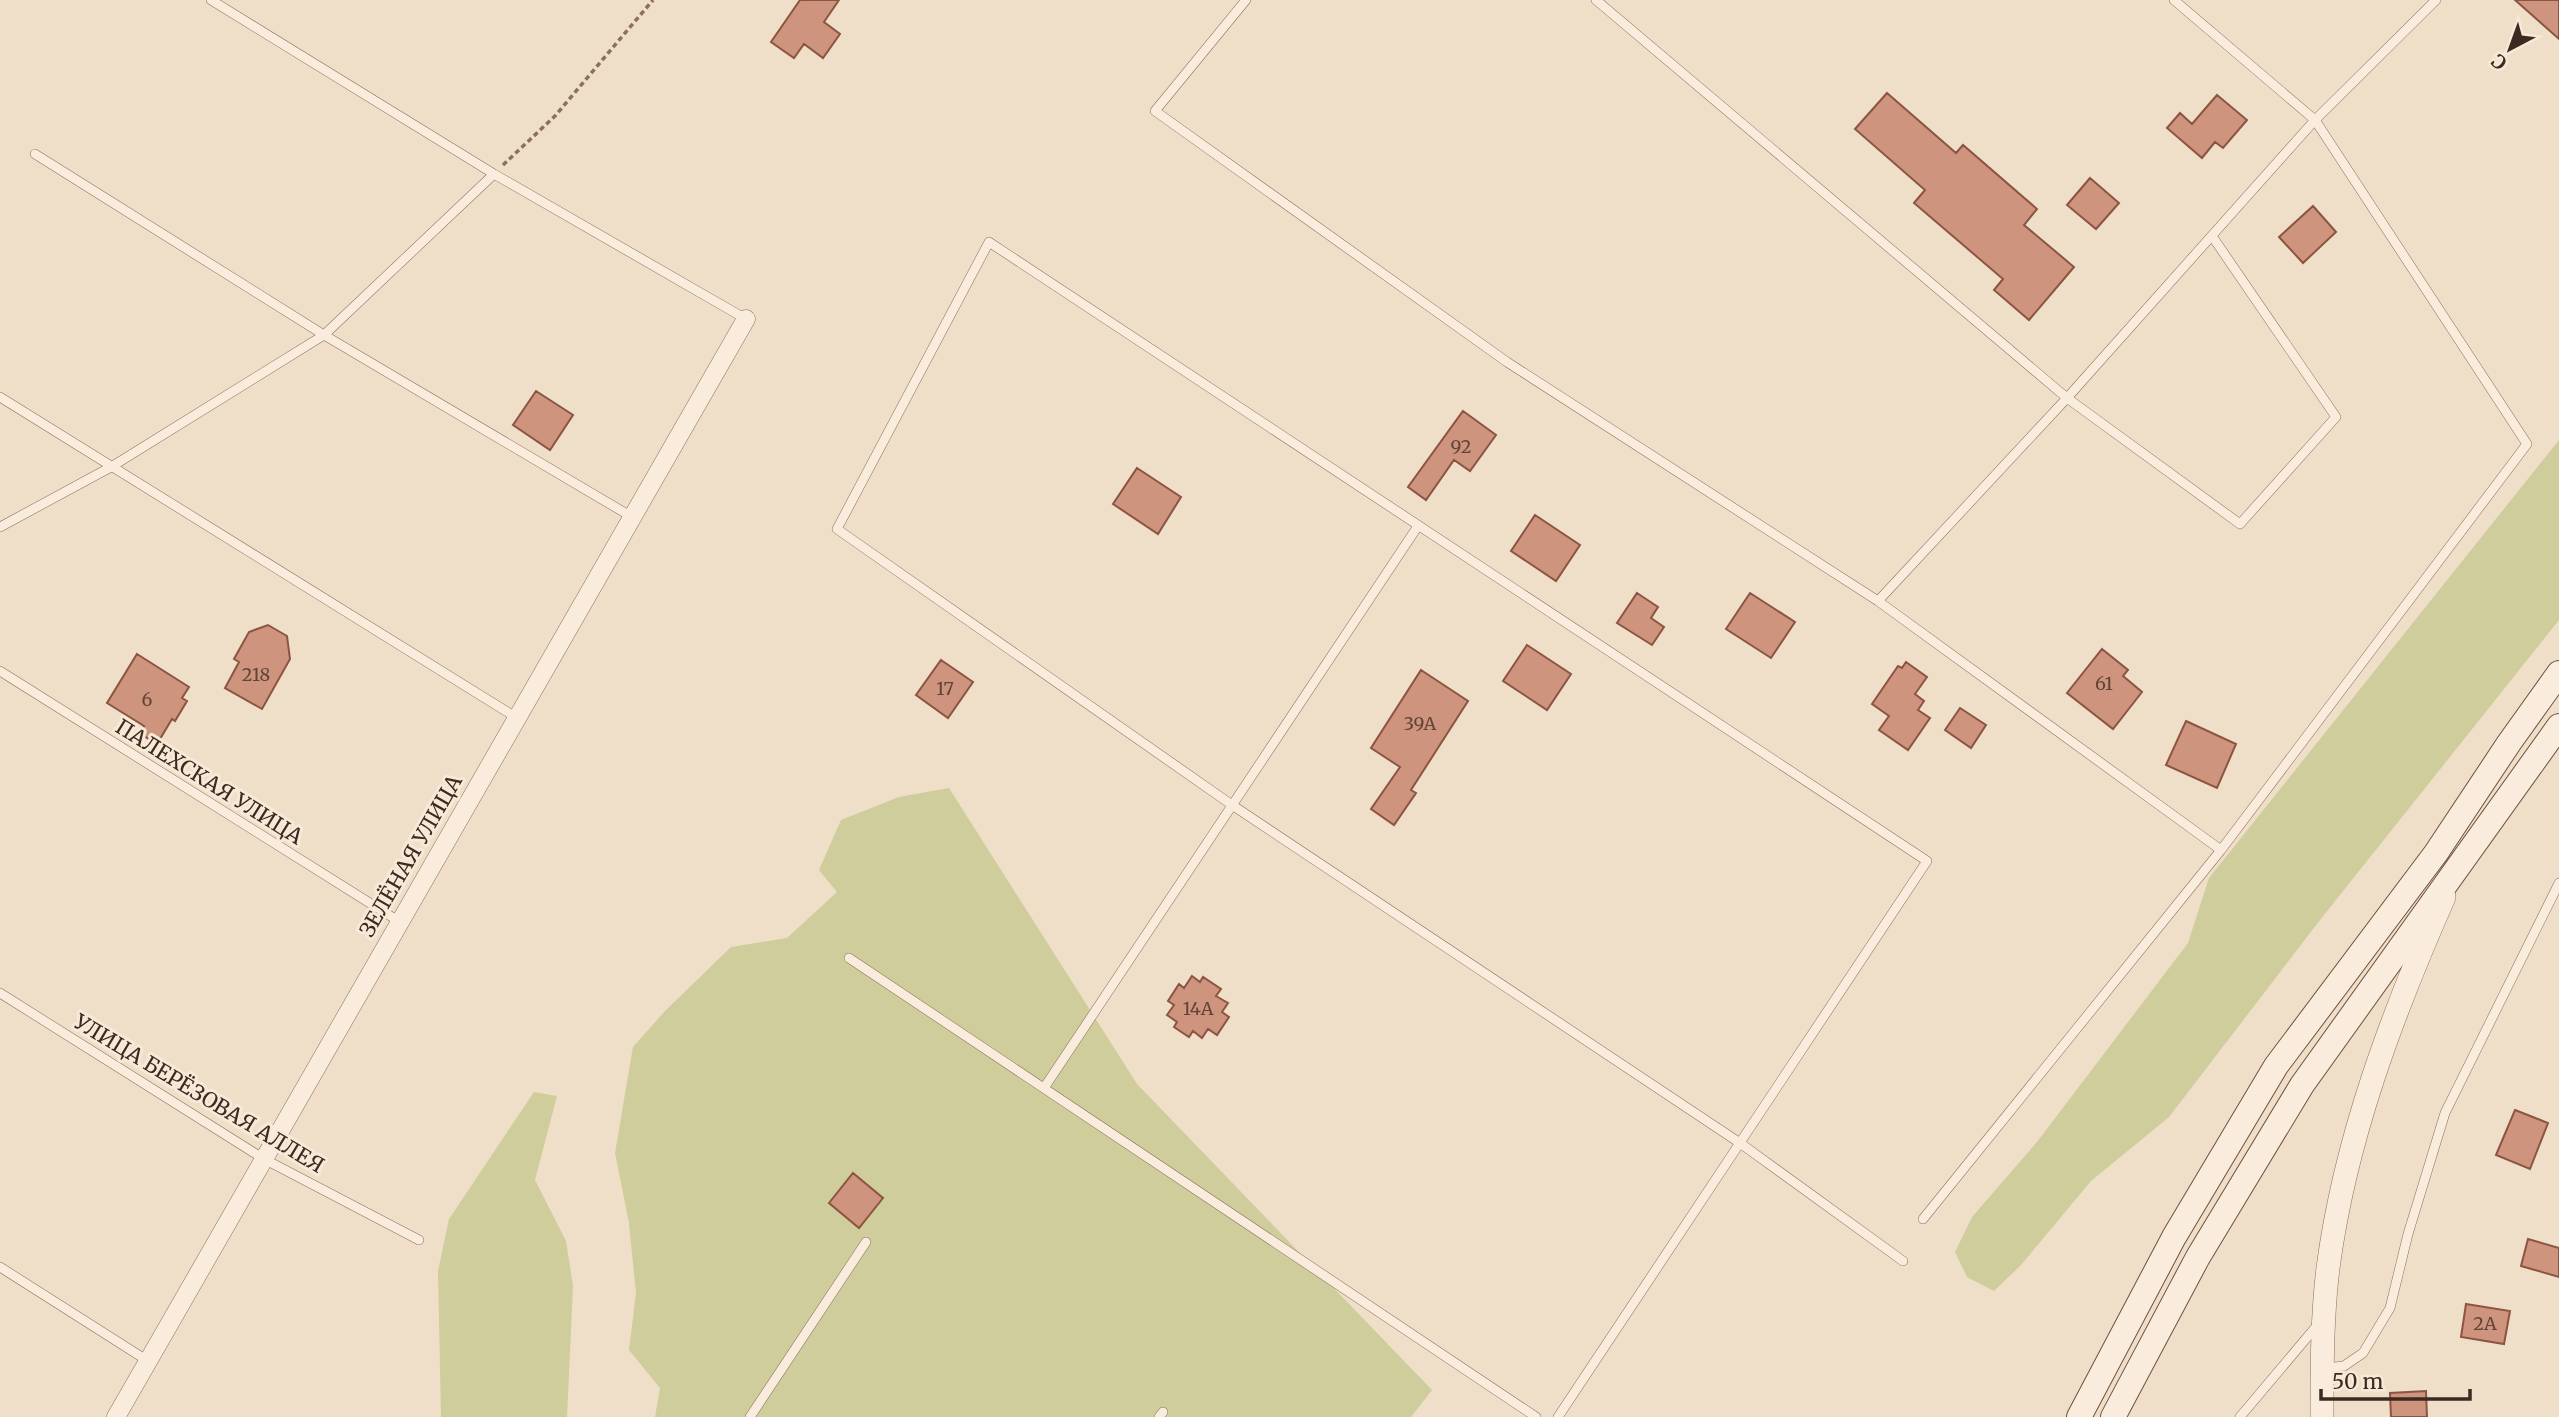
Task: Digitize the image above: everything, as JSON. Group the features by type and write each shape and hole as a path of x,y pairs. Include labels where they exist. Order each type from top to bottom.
{"main road":[{"path":"2078,1417 2174,1237 2276,1066 2436,853 2559,673"},
{"path":"2113,1417 2198,1257 2302,1085 2559,726"}],"street":[{"name":"ЗЕЛЁНАЯ УЛИЦА","path":"116,1417 746,318"},
{"path":"2322,1417 2324,1317 2330,1255 2364,1106 2408,980 2458,867"}],"lane":[{"path":"211,0 494,174 746,318"},
{"path":"1246,0 1155,111 1507,362 1878,601 2221,850"},
{"path":"1596,0 2067,398 2240,524 2336,417 2212,236"},
{"path":"1923,1219 2221,850 2527,444 2315,120 2174,0"},
{"path":"1878,601 2067,398 2315,120 2435,0"},
{"path":"35,154 324,335 632,517"},
{"path":"0,527 111,467 324,335 494,174"},
{"path":"1558,1417 1740,1143 1927,862 989,242 837,529 1232,805 1740,1143 1903,1261"},
{"path":"0,397 517,718"},
{"path":"1044,1088 1419,526"},
{"name":"ПАЛЕХСКАЯ УЛИЦА","path":"0,671 400,922"},
{"path":"2322,1368 2344,1366 2363,1353 2390,1308 2408,1234 2445,1113 2559,883"},
{"path":"849,958 1536,1417"},
{"name":"УЛИЦА БЕРЁЗОВАЯ АЛЛЕЯ","path":"0,993 264,1159 419,1240"},
{"path":"750,1417 866,1242"},
{"path":"0,1267 148,1361"},
{"path":"2240,1417 2324,1317"},
{"path":"2251,1405 2251,1417"}],"path":[{"path":"494,174 555,116 653,0"}],"shaded area":[{"path":"2559,440 2559,620 2320,920 2169,1117 2091,1181 2021,1265 1994,1291 1967,1277 1955,1252 1972,1217 2037,1142 2188,943 2209,878"},
{"path":"949,788 1137,1084 1432,1390 1411,1417 655,1417 660,1388 629,1350 636,1293 629,1223 615,1153 633,1047 665,1011 731,947 787,938 837,892 819,870 841,820 899,797"},
{"path":"534,1092 557,1096 535,1180 566,1241 573,1286 567,1417 441,1417 438,1271 449,1219"}],"building":[{"path":"800,0 839,0 824,22 840,34 823,58 804,44 794,58 771,42"},
{"path":"2515,0 2559,0 2559,39"},
{"path":"1887,93 1956,153 1963,145 2037,209 2024,225 2074,267 2029,320 1994,290 2003,279 1914,203 1925,190 1855,129"},
{"path":"2217,95 2247,120 2223,148 2215,142 2202,158 2167,128 2180,113 2192,124"},
{"path":"2090,178 2119,203 2096,229 2067,205"},
{"path":"2313,206 2336,232 2303,263 2279,237"},
{"path":"536,391 573,415 550,450 513,425"},
{"path":"1463,411 1496,435 1470,471 1454,460 1426,500 1408,487"},
{"path":"1137,468 1181,497 1158,534 1113,504"},
{"path":"1535,515 1580,545 1556,581 1511,551"},
{"path":"1637,593 1658,607 1651,618 1664,627 1652,645 1617,623"},
{"path":"1750,593 1795,622 1771,658 1726,629"},
{"path":"268,625 287,636 290,659 262,709 225,688 239,662 234,659 249,632"},
{"path":"1527,645 1571,674 1547,710 1503,681"},
{"path":"2102,649 2128,670 2123,676 2142,692 2113,729 2067,693"},
{"path":"137,654 189,687 182,698 187,701 157,744 139,733 144,726 107,703"},
{"path":"941,660 973,682 948,718 916,695"},
{"path":"1906,662 1927,677 1915,694 1924,701 1918,710 1930,718 1908,750 1879,730 1889,716 1872,704 1898,666 1902,668"},
{"path":"1421,670 1468,701 1411,790 1416,793 1394,825 1371,809 1400,767 1371,748"},
{"path":"1960,708 1986,725 1971,748 1945,730"},
{"path":"2186,721 2236,744 2217,788 2166,765"},
{"path":"1192,976 1200,982 1203,977 1221,989 1216,996 1228,1003 1222,1012 1229,1017 1217,1035 1208,1029 1202,1038 1193,1031 1189,1037 1174,1027 1177,1022 1167,1015 1174,1005 1168,1001 1179,984 1184,988"},
{"path":"2515,1110 2548,1123 2530,1169 2496,1155"},
{"path":"853,1173 883,1198 859,1228 829,1203"},
{"path":"2528,1239 2559,1248 2559,1277 2521,1266"},
{"path":"2466,1304 2510,1311 2504,1344 2461,1337"},
{"path":"2426,1391 2427,1417 2391,1417 2390,1393"}]}
